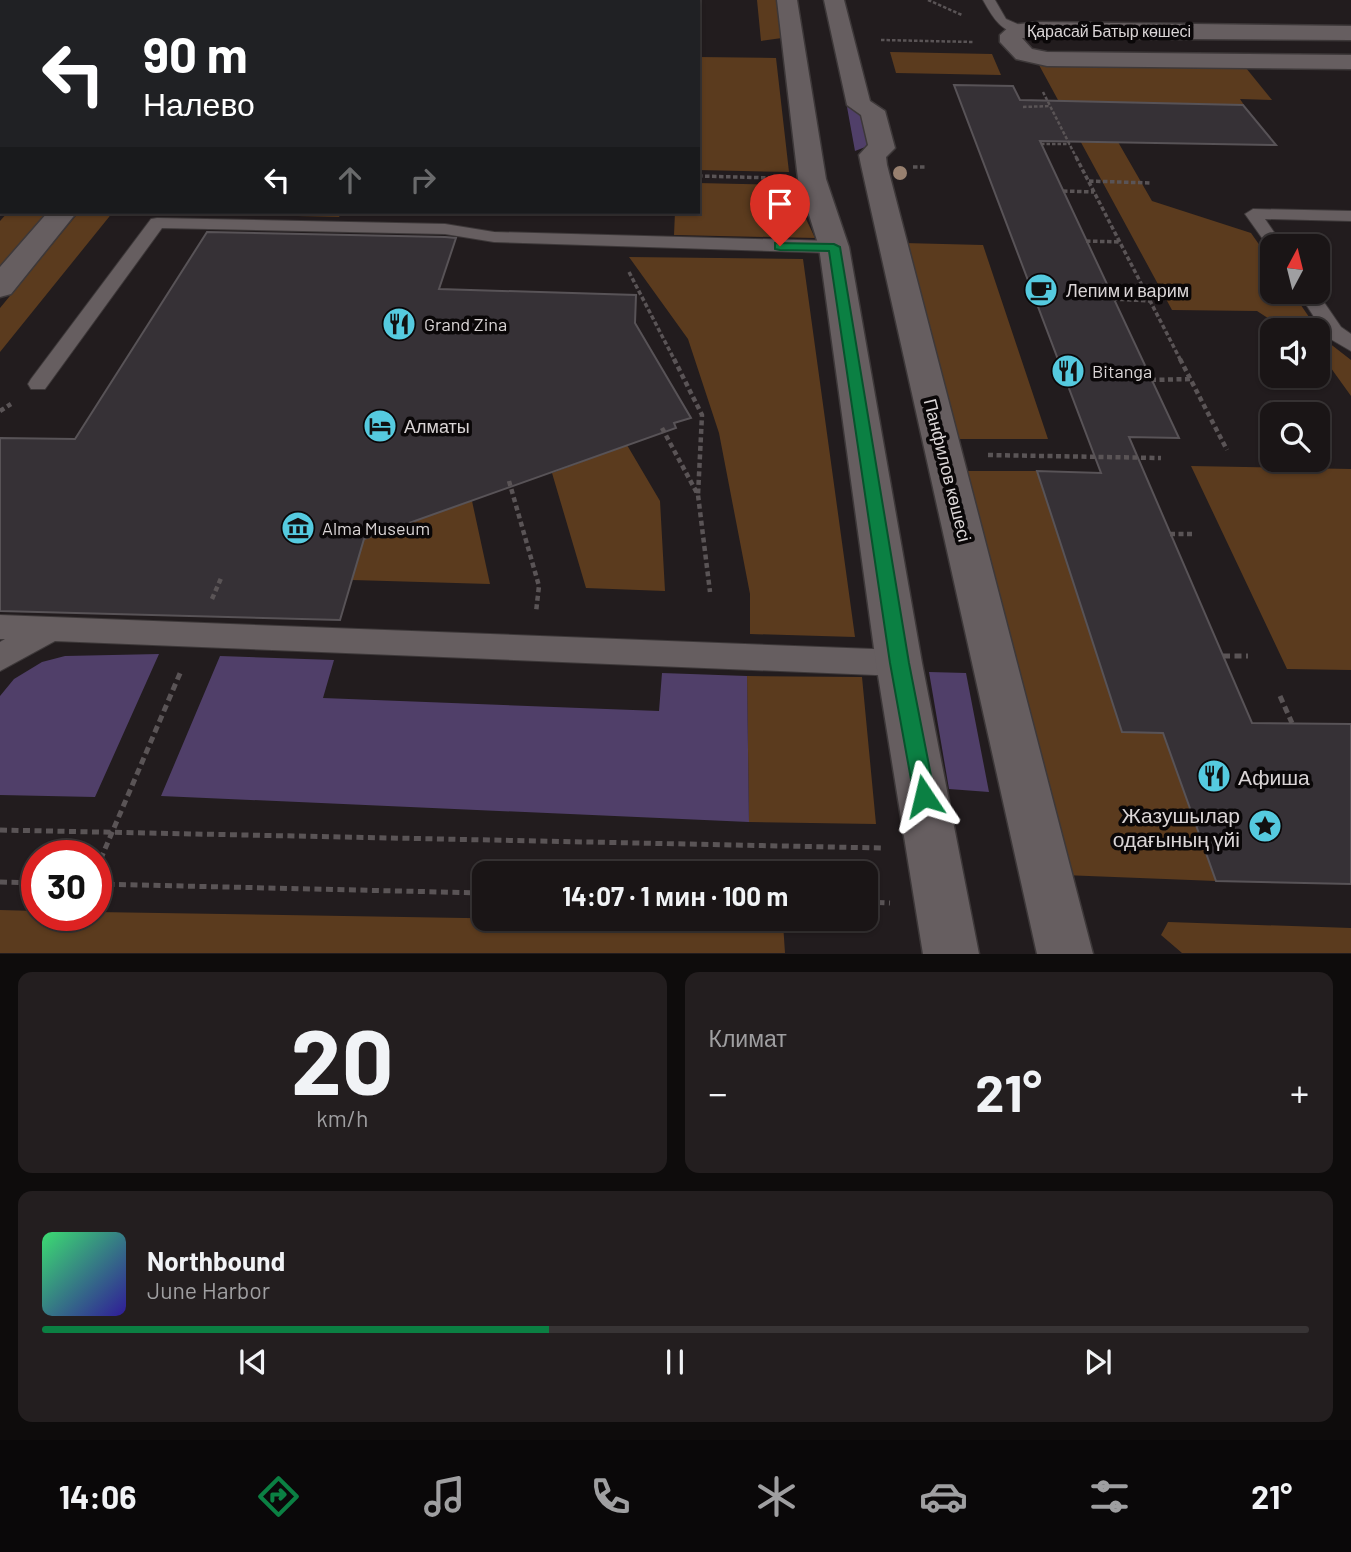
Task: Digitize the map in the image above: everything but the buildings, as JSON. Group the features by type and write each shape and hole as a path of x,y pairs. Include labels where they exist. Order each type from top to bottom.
{"street":[{"path":"787,0 812,178 834,247 900,663 951,954"},
{"name":"Панфилов көшесі","path":"834,0 859,105 873,111 882,148 872,155 874,165 1065,954"},
{"name":"Қарасай Батыр көшесі","path":"1351,33 1019,30 1011,35 1010,42 1024,54 1047,58 1351,62"},
{"path":"0,287 61,214"}],"lane":[{"path":"989,0 1001,21 1019,30"},
{"path":"1266,234 1253,214 1351,216"},
{"path":"38,384 157,223 445,229 494,237 834,247"},
{"path":"1315,304 1334,332 1351,344"},
{"path":"0,627 900,663"},
{"path":"0,658 33,637 81,630"}],"path":[{"path":"1024,54 1227,450"},
{"path":"1023,107 1051,106"},
{"path":"1041,144 1070,144"},
{"path":"700,176 776,178"},
{"path":"1089,181 1150,183"},
{"path":"1063,191 1094,192"},
{"path":"615,242 702,415 698,495 710,592"},
{"path":"1086,242 1120,242"},
{"path":"1113,299 1150,300"},
{"path":"1152,380 1190,379"},
{"path":"662,428 698,495"},
{"path":"945,454 1161,458"},
{"path":"509,481 539,586"},
{"path":"1170,534 1194,534"},
{"path":"109,840 222,576"},
{"path":"1223,656 1248,656"},
{"path":"1280,696 1292,723"},
{"path":"0,830 887,848"},
{"path":"0,882 21,883"},
{"path":"112,884 472,893"},
{"path":"892,889 893,903"}],"shaded area":[{"path":"757,0 777,0 782,38 761,41"},
{"path":"890,52 992,54 1001,75 896,73"},
{"path":"700,57 776,58 789,172 700,170"},
{"path":"1039,65 1246,68 1272,100 1240,99 1244,105 1095,102 1152,201 1251,233 1260,246 1260,304 1300,304 1310,318 1268,318 1257,311 1172,310"},
{"path":"847,107 866,112 873,144 855,151"},
{"path":"700,183 790,185 815,238 674,235 675,214 700,214"},
{"path":"6,214 48,214 0,271 0,221"},
{"path":"77,214 111,214 0,352 0,308"},
{"path":"212,214 341,214 339,217"},
{"path":"904,243 983,245 1048,439 956,439"},
{"path":"629,257 803,259 855,637 750,634 750,594 719,433 688,339"},
{"path":"1330,344 1351,360 1351,396 1330,367"},
{"path":"627,445 660,501 665,591 586,588 552,473"},
{"path":"1191,466 1260,467 1260,472 1330,472 1330,469 1351,469 1351,670 1287,669"},
{"path":"965,471 1037,471 1122,732 1163,733 1216,881 1063,875"},
{"path":"472,501 490,584 352,580 364,538"},
{"path":"159,654 95,797 0,795 0,696 14,679 42,662 65,656"},
{"path":"220,656 334,660 323,698 659,711 662,673 747,676 749,822 161,796"},
{"path":"929,672 966,673 989,792 949,789"},
{"path":"747,676 862,677 876,824 749,822"},
{"path":"0,910 21,911 21,931 112,931 112,912 472,918 472,931 784,931 785,953 0,953"},
{"path":"1168,922 1351,928 1351,953 1182,953 1161,935"}],"place":[{"name":"Лепим и варим","path":"1041,290"},
{"name":"Grand Zina","path":"399,324"},
{"name":"Bitanga","path":"1068,371"},
{"name":"Алматы","path":"380,426"},
{"name":"Alma Museum","path":"298,528"},
{"name":"Афиша","path":"1214,776"},
{"name":"Жазушылар одағының үйі","path":"1265,826"}],"route":[{"path":"780,246 834,247 900,663 924,796"}]}
